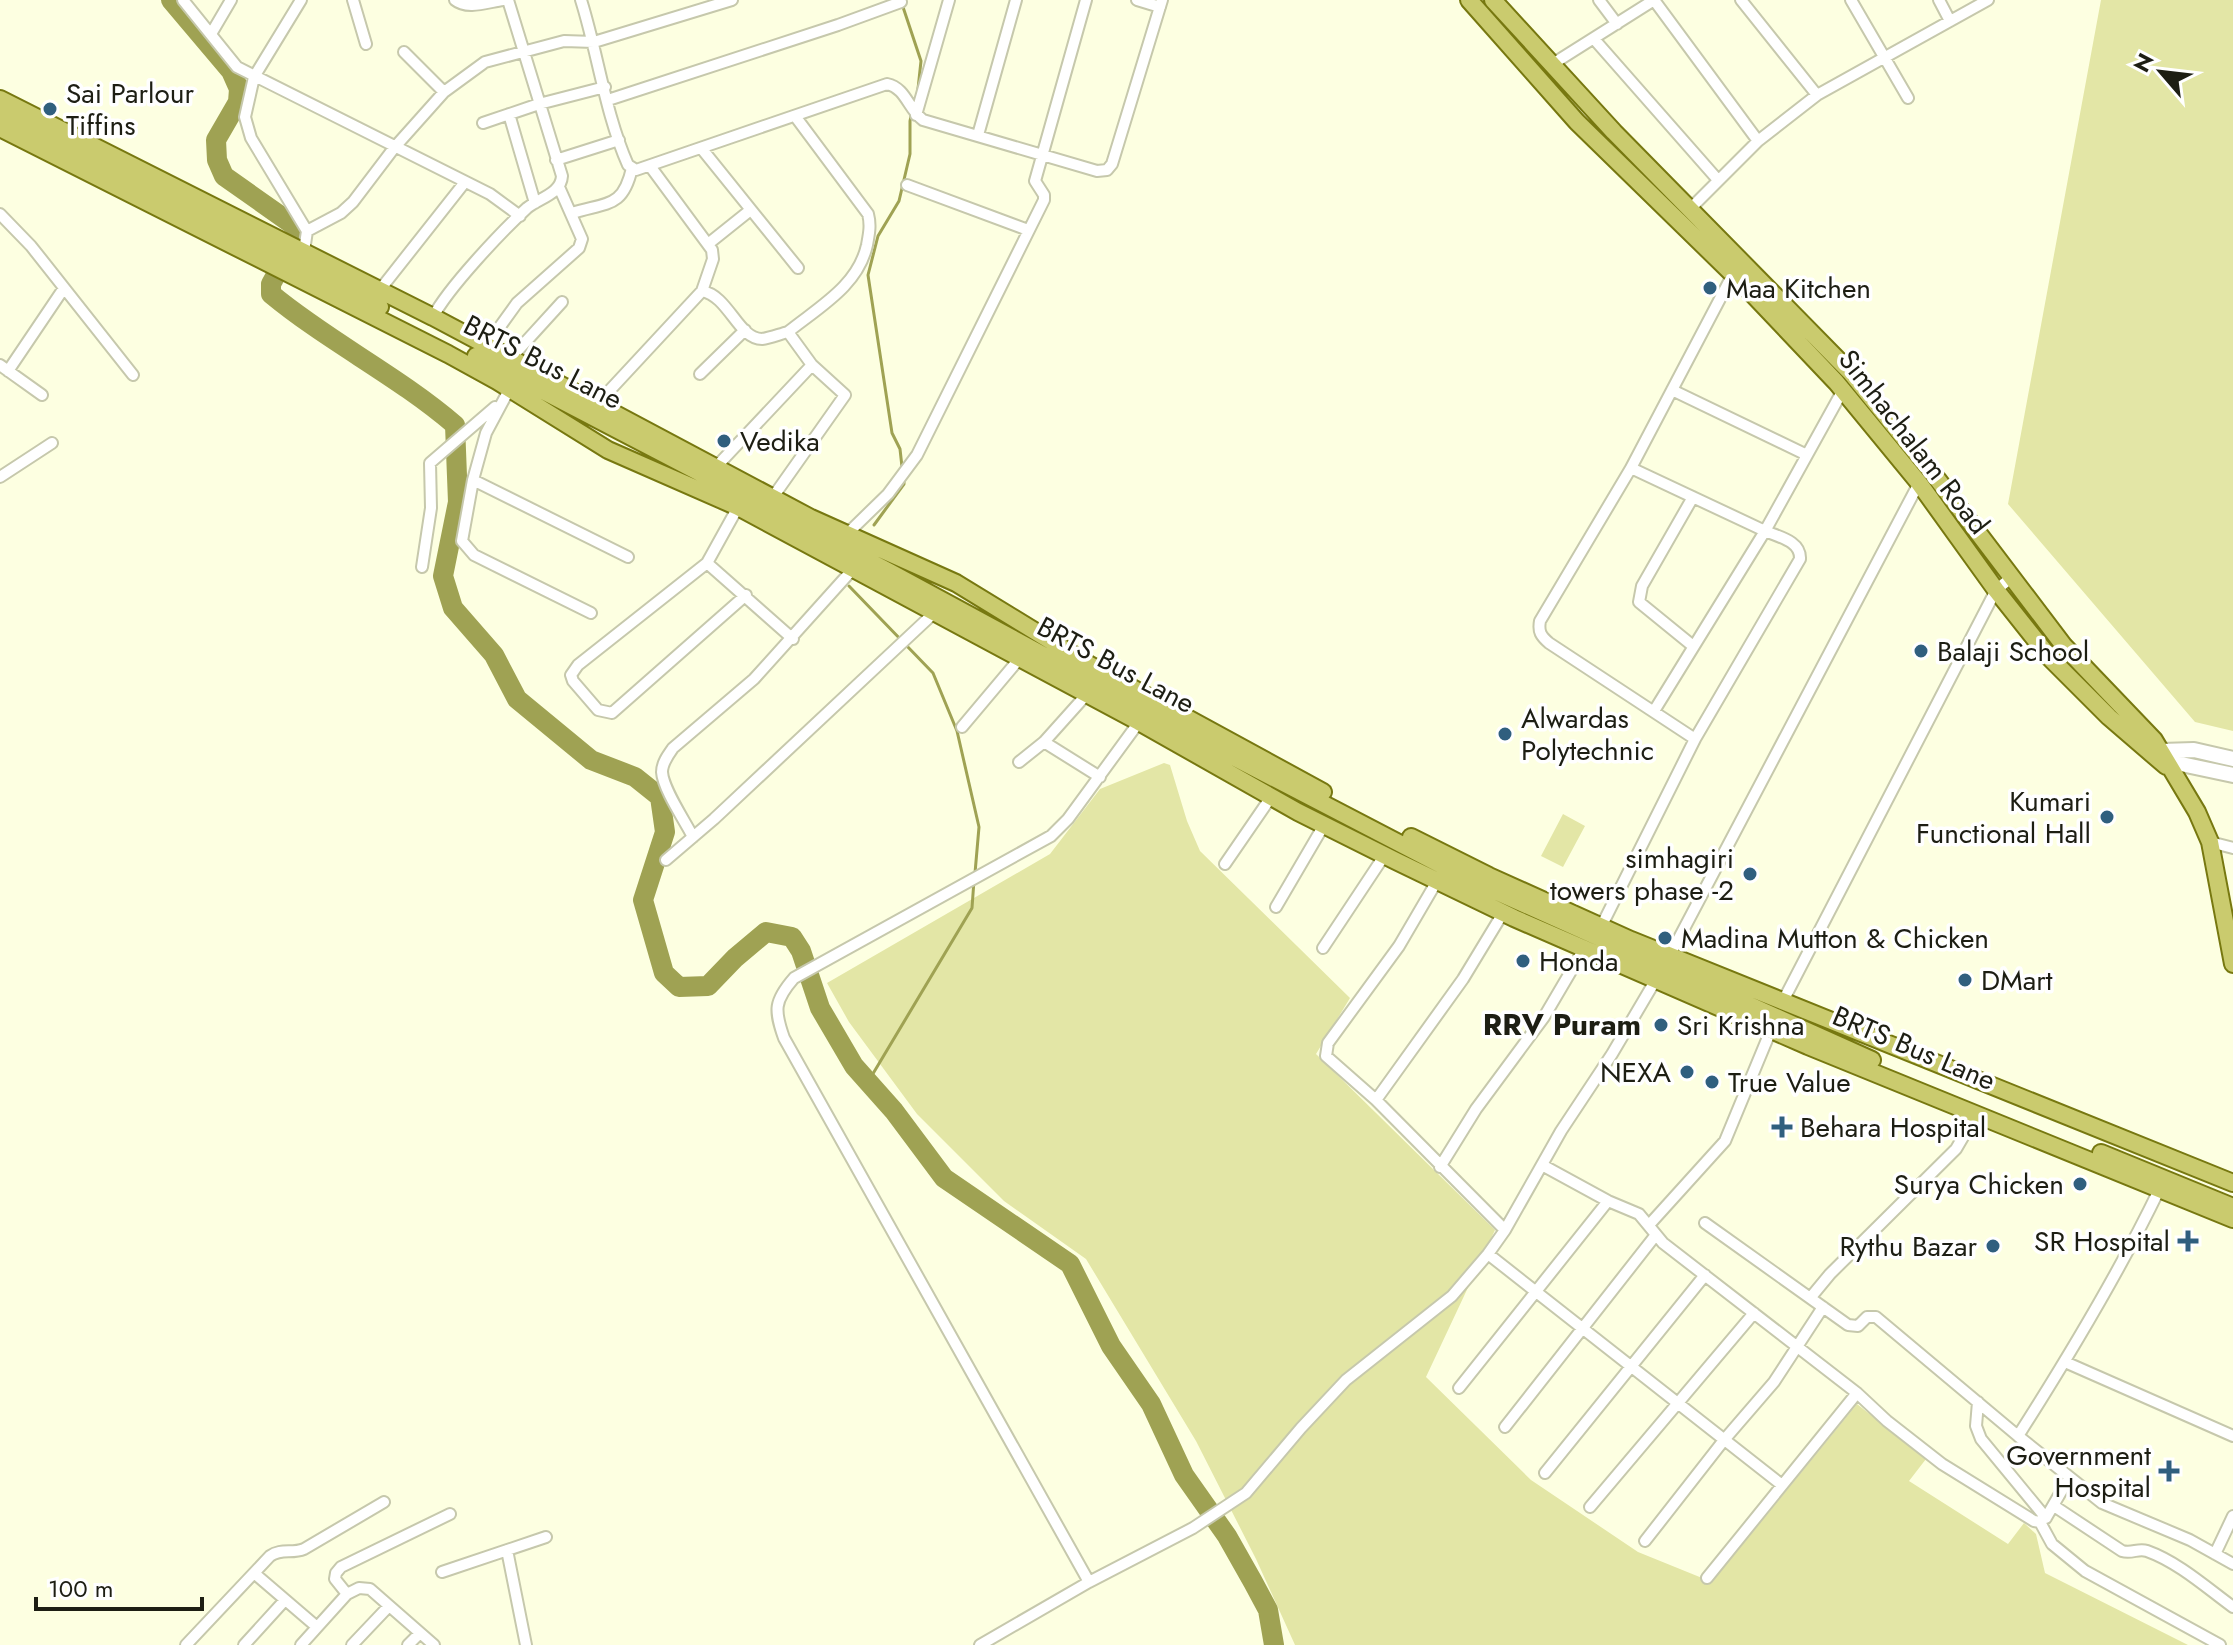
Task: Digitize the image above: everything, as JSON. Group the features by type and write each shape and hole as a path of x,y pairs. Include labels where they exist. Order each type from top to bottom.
{"main road":[{"name":"Simhachalam Road","path":"1469,0 1577,122 1843,382 2050,658 2109,717 2167,762 2197,812 2210,842 2233,964"},
{"path":"1493,0 1614,132 1691,208 1843,382 1938,480 2083,668 2154,740 2167,762"},
{"path":"0,99 249,238"},
{"path":"0,114 249,238 379,291 433,317 773,497 956,583 1090,665 1358,810 1489,876 1601,927 1663,968 1771,1030 2233,1219"},
{"path":"0,128 300,260 507,394 608,450 738,507 1139,722 1271,797 1503,913 1584,949 1783,1001 2233,1183"},
{"path":"1677,222 1691,208"},
{"name":"BRTS Bus Lane","path":"300,260 1454,872 1852,1052 2233,1207"}],"street":[{"path":"183,0 237,67 490,194 520,216"},
{"path":"211,34 231,0"},
{"path":"300,260 307,231 247,130 245,117 254,77 301,0"},
{"path":"353,0 366,44"},
{"path":"433,317 520,216 559,187 562,176 505,0 470,5 455,0"},
{"path":"581,0 619,140 628,165 636,170 887,84 896,85 923,120 1097,171 1107,170 1112,164 1161,4 1137,0"},
{"path":"307,231 341,213 353,202 394,148 444,92 485,62 564,41 594,42 732,0"},
{"path":"916,114 949,0"},
{"path":"978,135 1016,0"},
{"path":"847,534 898,481 917,455 1044,200 1035,181 1086,0"},
{"path":"1599,0 1617,24"},
{"path":"1551,65 1655,0 1758,141"},
{"path":"1741,0 1817,95"},
{"path":"1851,0 1908,98"},
{"path":"1939,0 1950,21"},
{"path":"1691,208 1758,141 1817,95 1988,0"},
{"path":"608,100 901,2"},
{"path":"1594,39 1718,180"},
{"path":"404,52 444,92"},
{"path":"483,123 605,87"},
{"path":"509,114 535,203"},
{"path":"702,291 720,301 754,338 764,339 788,332 854,277 864,258 870,231 868,214 795,116"},
{"path":"556,160 619,140"},
{"path":"702,149 798,268"},
{"path":"597,404 702,291 713,259 708,244 650,166"},
{"path":"572,213 618,199 628,185 632,168"},
{"path":"379,291 465,182"},
{"path":"907,185 1028,230"},
{"path":"486,346 517,303 579,248 582,239 559,187"},
{"path":"708,244 748,212"},
{"path":"0,214 31,246 133,375"},
{"path":"1695,739 1549,643 1539,628 1540,621 1631,468 1733,274"},
{"path":"42,395 4,368 64,288"},
{"path":"511,358 562,302"},
{"path":"700,374 745,330"},
{"path":"773,497 845,395 812,365 788,332"},
{"path":"716,467 812,365"},
{"path":"1654,711 1765,531 1843,382"},
{"path":"1672,390 1807,455"},
{"path":"422,567 431,508 432,459 507,394"},
{"path":"507,394 486,433 473,480 462,541 466,548 591,613"},
{"path":"0,477 52,443"},
{"path":"1601,927 1695,739 1800,559 1796,545 1631,468"},
{"path":"473,480 628,557"},
{"path":"980,1645 1089,1582 1193,1528 1246,1493 1346,1380 1452,1296 1488,1254 1663,968 1919,483"},
{"path":"1693,497 1642,586 1639,602 1693,646"},
{"path":"738,507 707,563 573,670 573,681 598,710 612,713 746,595"},
{"path":"707,563 793,639"},
{"path":"693,837 665,782 662,770 665,759 673,748 754,679 853,569"},
{"path":"1783,1001 1996,590 2012,577"},
{"path":"666,860 935,612"},
{"path":"962,727 1020,658"},
{"path":"1019,762 1044,742 1087,694"},
{"path":"1089,1582 784,1038 777,1019 778,997 794,978 1051,836 1068,819 1139,722"},
{"path":"1044,742 1100,777"},
{"path":"2167,762 2194,750 2233,759"},
{"path":"2167,762 2233,775"},
{"path":"1225,864 1271,797"},
{"path":"1276,907 1324,825"},
{"path":"2210,842 2233,848"},
{"path":"1323,948 1384,856"},
{"path":"1437,881 1399,946 1325,1049 1330,1062 1376,1100 1505,1230"},
{"path":"1376,1100 1463,979 1503,913"},
{"path":"1440,1167 1476,1109 1544,1017 1584,949"},
{"path":"1649,1225 1725,1141 1771,1030"},
{"path":"1811,1297 1830,1274 1956,1149 1977,1113"},
{"path":"1542,1165 1639,1214 1655,1236 1857,1393 1887,1421 1950,1470 2043,1520"},
{"path":"2018,1436 2065,1362 2134,1241 2159,1190"},
{"path":"1459,1388 1608,1201"},
{"path":"1705,1223 1853,1327 1867,1317 1876,1317 2069,1478 2112,1508 2190,1540 2233,1564"},
{"path":"1505,1427 1655,1236"},
{"path":"1488,1254 1782,1485"},
{"path":"1545,1473 1705,1275"},
{"path":"1645,1541 1724,1440 1767,1392 1823,1307"},
{"path":"1590,1507 1754,1313"},
{"path":"2065,1362 2233,1436"},
{"path":"1707,1578 1857,1393"},
{"path":"1978,1402 1976,1426 1981,1439 2043,1520 2052,1544 2076,1565 2220,1645"},
{"path":"2043,1520 2069,1478"},
{"path":"188,1644 275,1552 304,1549 384,1502"},
{"path":"2054,1506 2122,1551 2146,1550 2175,1566 2233,1607"},
{"path":"347,1594 335,1579 341,1567 450,1514"},
{"path":"2215,1554 2233,1516"},
{"path":"442,1572 546,1537"},
{"path":"507,1550 526,1645"},
{"path":"254,1573 317,1627"},
{"path":"301,1645 347,1594 359,1588 370,1589 434,1645"},
{"path":"244,1645 285,1600"},
{"path":"352,1645 389,1606"},
{"path":"408,1645 420,1633"}],"green space":[{"path":"2101,0 2233,0 2233,731 2195,722 2008,504"},
{"path":"1164,763 1170,765 1200,851 1350,998 1316,1054 1495,1230 1426,1377 1531,1480 1638,1552 1712,1582 1857,1404 1926,1459 1909,1481 2008,1544 2024,1523 2036,1534 2045,1573 2188,1645 1295,1645 1256,1559 1196,1441 1086,1259 1004,1201 917,1114 849,1022 827,983 1050,854 1100,789"},
{"path":"1563,814 1585,826 1563,867 1541,856"}],"waterway":[{"path":"171,0 231,71 239,89 238,102 216,140 217,160 224,176 292,224 299,233 271,284 271,294 455,425 458,502 443,576 453,608 494,655 517,699 591,760 635,777 660,797 665,832 643,900 664,973 679,987 708,986 766,932 792,937 801,951 820,1008 854,1066 894,1111 944,1178 1070,1264 1111,1346 1151,1404 1184,1475 1227,1536 1268,1610 1274,1645"},
{"path":"902,4 921,61 918,89"},
{"path":"902,467 900,449 892,433 868,275 878,236 899,201 910,154 912,111"},
{"path":"874,525 904,484 904,478"},
{"path":"849,586 933,673 957,731 979,827 975,873"},
{"path":"868,1082 972,908 974,880"}],"place":[{"name":"Sai Parlour Tiffins","path":"50,109"},
{"name":"Maa Kitchen","path":"1710,288"},
{"name":"Vedika","path":"724,441"},
{"name":"Balaji School","path":"1921,651"},
{"name":"Alwardas Polytechnic","path":"1505,734"},
{"name":"Kumari Functional Hall","path":"2107,817"},
{"name":"simhagiri towers phase -2","path":"1750,874"},
{"name":"Madina Mutton & Chicken","path":"1665,938"},
{"name":"Honda","path":"1523,961"},
{"name":"DMart","path":"1965,980"},
{"name":"Sri Krishna","path":"1661,1025"},
{"name":"NEXA","path":"1687,1072"},
{"name":"True Value","path":"1712,1082"},
{"name":"Behara Hospital","path":"1782,1127"},
{"name":"Surya Chicken","path":"2080,1184"},
{"name":"SR Hospital","path":"2188,1241"},
{"name":"Rythu Bazar","path":"1993,1246"},
{"name":"Government Hospital","path":"2169,1471"}],"district":[{"name":"RRV Puram","path":"1562,1024"}]}
